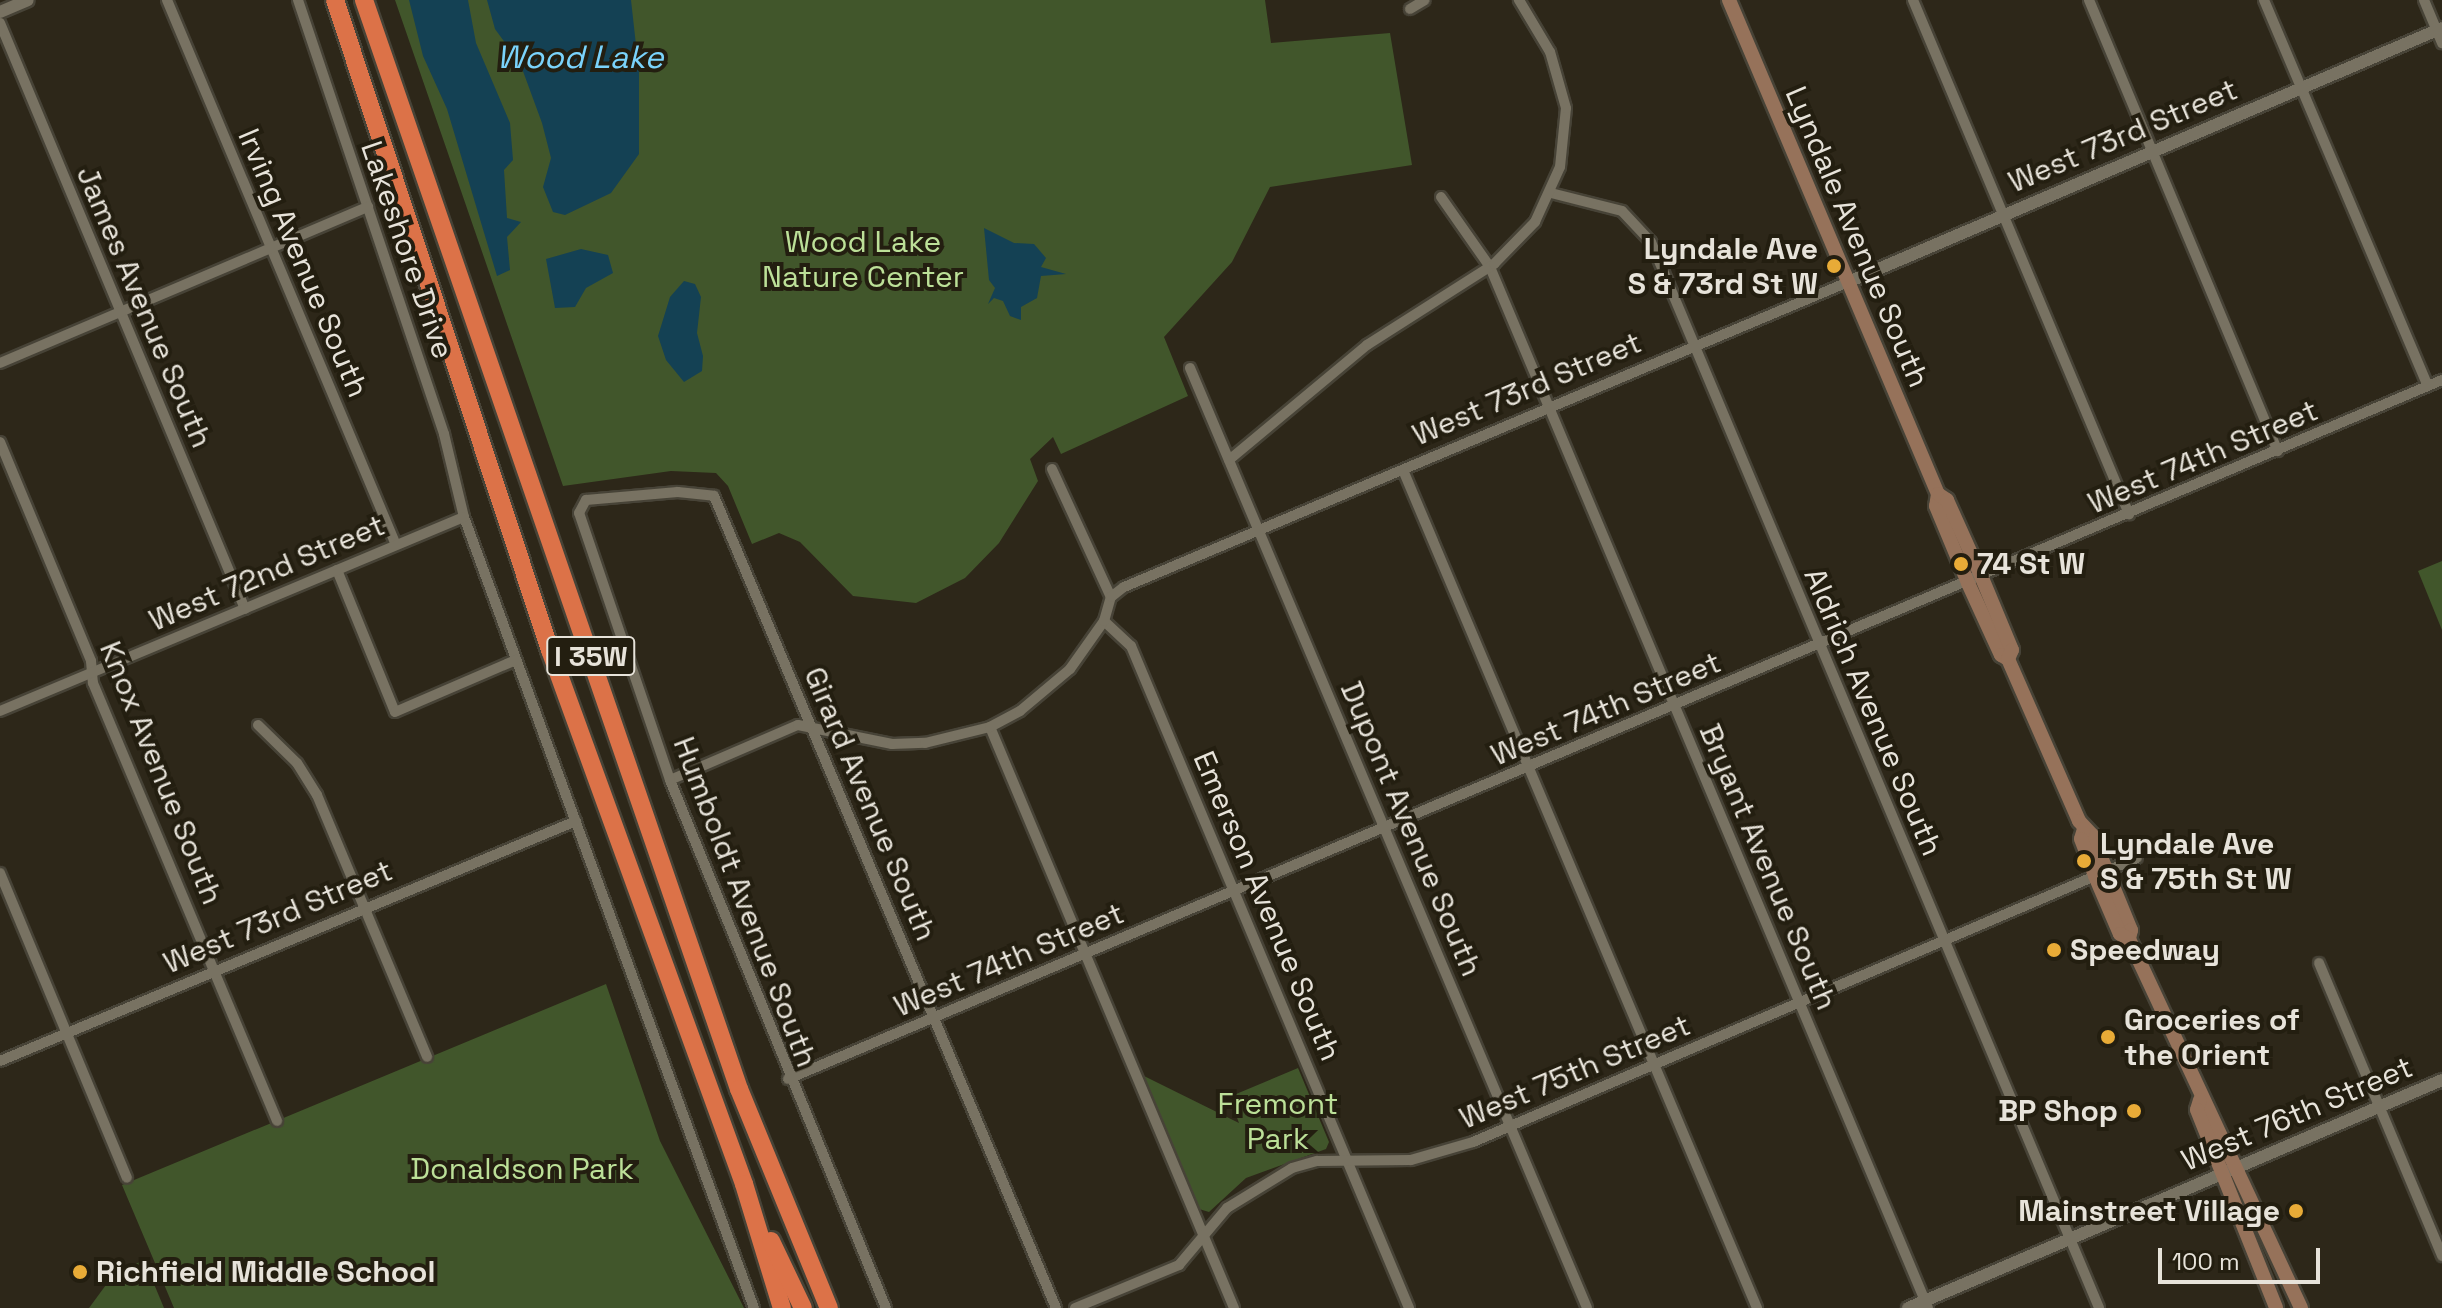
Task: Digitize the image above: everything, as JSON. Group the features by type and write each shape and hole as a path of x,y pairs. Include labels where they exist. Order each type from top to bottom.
{"highway":[{"name":"I 35W","path":"335,0 550,650 744,1184 803,1308"},
{"name":"I 35W","path":"364,0 739,1089 829,1308"},
{"path":"744,1184 782,1308"}],"main road":[{"name":"Lyndale Avenue South","path":"1729,0 1938,494 1947,500 2001,655 2008,659 2084,829 2081,839 2131,930 2129,939 2200,1100 2197,1110 2301,1308"},
{"name":"Lyndale Avenue South","path":"2230,1170 2276,1308"}],"street":[{"path":"0,12 28,0"},
{"name":"Irving Avenue South","path":"167,0 396,545"},
{"name":"Lakeshore Drive","path":"298,0 444,434 464,517"},
{"path":"1410,9 1425,0"},
{"path":"1229,460 1367,345 1490,267 1516,245 1551,193 1566,137 1566,108 1550,52 1519,0"},
{"path":"1913,0 2129,514"},
{"path":"2089,0 2278,451"},
{"path":"2264,0 2428,386"},
{"path":"2424,0 2440,34"},
{"name":"James Avenue South","path":"0,23 245,609"},
{"name":"West 73rd Street","path":"1111,597 1259,530 2300,88 2440,34"},
{"name":"Aldrich Avenue South","path":"1551,193 1634,218 1651,242 2099,1308"},
{"name":"Bryant Avenue South","path":"1441,197 1490,267 1926,1304"},
{"path":"0,363 368,207"},
{"name":"Dupont Avenue South","path":"1190,368 1587,1308"},
{"name":"West 74th Street","path":"788,1079 1819,646 2442,380"},
{"name":"Knox Avenue South","path":"0,442 277,1121"},
{"path":"670,780 798,725 892,744 959,737 990,727 1046,692 1070,669 1104,621 1111,597 1052,469"},
{"path":"1403,470 1757,1308"},
{"name":"Girard Avenue South","path":"579,507 586,500 678,492 714,496 1056,1308"},
{"name":"Humboldt Avenue South","path":"579,507 670,780 788,1079 886,1308"},
{"path":"464,517 754,1308"},
{"name":"West 72nd Street","path":"0,711 464,517"},
{"path":"337,570 395,712 516,660"},
{"name":"Emerson Avenue South","path":"1104,621 1131,646 1409,1308"},
{"path":"258,725 307,777 427,1057"},
{"path":"990,727 1234,1308"},
{"name":"West 73rd Street","path":"0,1061 576,821"},
{"name":"West 75th Street","path":"1075,1308 1179,1265 1227,1208 1269,1178 1317,1161 1411,1160 1510,1127 2137,858"},
{"path":"0,873 127,1178"},
{"path":"2319,963 2442,1256"},
{"name":"West 76th Street","path":"1908,1308 1926,1304 2442,1080"}],"green space":[{"name":"Wood Lake Nature Center","path":"395,0 1265,0 1271,43 1390,33 1412,165 1270,187 1232,262 1164,337 1188,396 1061,454 1053,437 1030,459 1038,481 999,543 965,578 916,603 853,596 800,542 779,533 752,544 728,486 716,473 671,471 563,486"},
{"path":"2442,561 2442,630 2418,571"},
{"name":"Donaldson Park","path":"606,984 660,1141 744,1308 174,1308 122,1185"},
{"name":"Fremont Park","path":"1298,1068 1329,1142 1326,1149 1246,1178 1209,1212 1199,1209 1144,1076 1239,1123 1229,1097"},
{"path":"144,1260 164,1308 89,1308 114,1274"}],"water":[{"path":"409,0 468,0 476,43 510,123 513,160 504,170 507,218 521,222 507,237 510,270 497,276 447,109 423,56"},
{"name":"Wood Lake","path":"487,0 631,0 639,72 639,154 611,193 565,215 553,212 543,187 551,158 542,123 520,63 495,29"},
{"path":"984,228 1014,243 1034,244 1046,258 1041,267 1066,274 1041,276 1037,298 1021,307 1021,320 1010,316 1003,301 994,298 988,304 995,288 989,280"},
{"path":"581,249 608,255 613,273 586,288 575,307 555,308 546,259"},
{"path":"684,281 695,284 701,297 697,333 703,356 702,371 684,382 666,360 658,336 670,297"}],"place":[{"name":"Lyndale Ave S & 73rd St W","path":"1834,266"},
{"name":"74 St W","path":"1961,564"},
{"name":"Lyndale Ave S & 75th St W","path":"2084,861"},
{"name":"Speedway","path":"2054,950"},
{"name":"Groceries of the Orient","path":"2108,1037"},
{"name":"BP Shop","path":"2134,1111"},
{"name":"Mainstreet Village","path":"2296,1211"},
{"name":"Richfield Middle School","path":"80,1272"}]}
